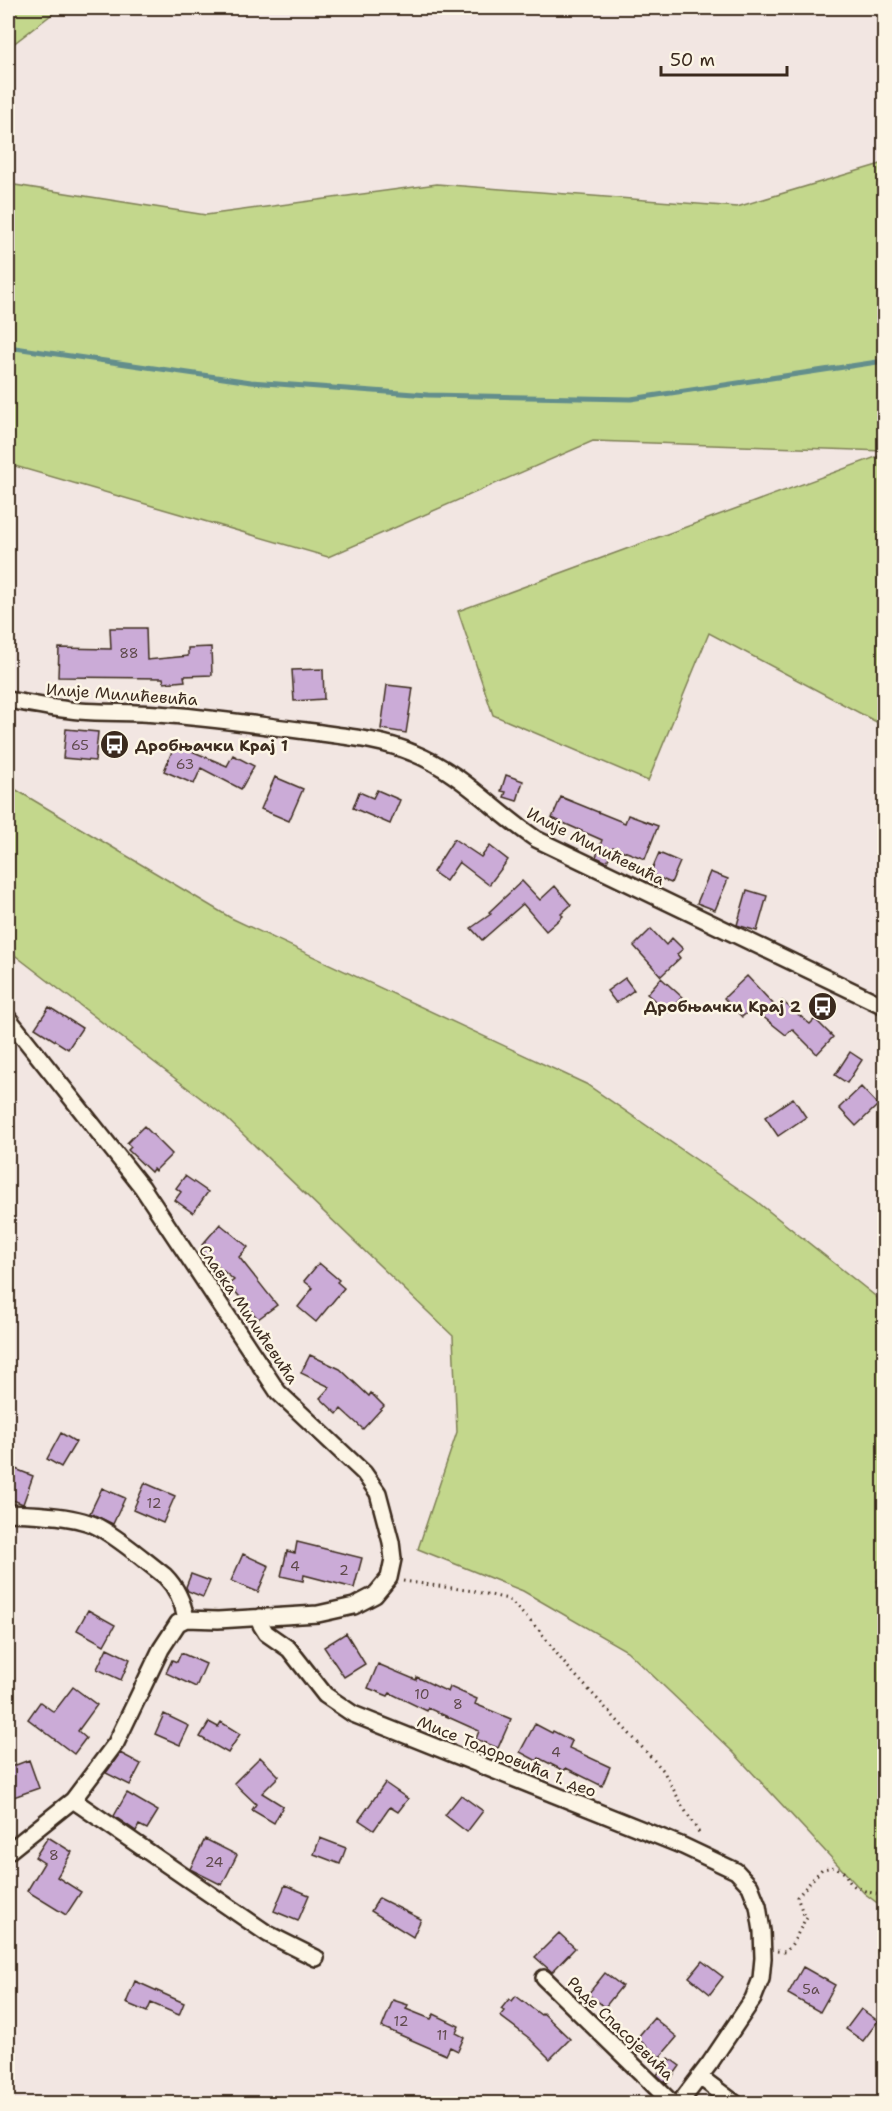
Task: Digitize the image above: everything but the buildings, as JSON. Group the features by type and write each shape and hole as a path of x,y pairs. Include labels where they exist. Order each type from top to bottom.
{"street":[{"name":"Илије Милићевића","path":"8,700 81,711 215,719 379,743 412,752 452,772 485,797 514,824 536,839 885,1006"},
{"name":"Славка Милићевића","path":"8,1018 142,1187 278,1392 364,1473 378,1493 391,1542 393,1559 389,1578"},
{"path":"8,1513 67,1519 99,1527 165,1576 179,1595 186,1619"},
{"path":"8,1852 73,1800 116,1743 161,1649 174,1628 186,1619 218,1620 318,1614 354,1606 375,1595 389,1578"},
{"name":"Мисе Тодоровића 1. део","path":"260,1617 261,1625 266,1633 293,1654 325,1695 353,1714 672,1842 736,1871 750,1886 758,1906"},
{"path":"73,1800 268,1935 316,1958"},
{"name":"Раде Спасојевића","path":"678,2103 700,2077 753,1999 761,1979 763,1953 758,1906"},
{"name":"Раде Спасојевића","path":"544,1978 673,2103"},
{"path":"700,2077 736,2103"}],"path":[{"path":"389,1578 508,1599 539,1630 564,1663 663,1770 718,1863"},
{"path":"763,1953 785,1952 791,1948 796,1933 807,1917 803,1913 797,1896 822,1869 835,1867 846,1874 855,1887 885,1896"}],"green space":[{"path":"8,8 60,8 8,48"},
{"path":"884,163 884,451 593,441 328,557 8,464 8,184 206,215 437,184 737,207"},
{"path":"884,454 884,726 709,633 648,781 493,715 458,611"},
{"path":"8,785 231,918 586,1084 755,1200 884,1303 884,1572 877,1581 884,1590 884,1908 864,1893 733,1752 627,1651 523,1591 418,1549 457,1432 453,1336 224,1116 8,950"}],"waterway":[{"path":"8,347 251,382 428,395 631,399 884,361"}],"place":[{"name":"Дробњачки Крај 1","path":"114,745"},
{"name":"Дробњачки Крај 2","path":"822,1006"}]}
